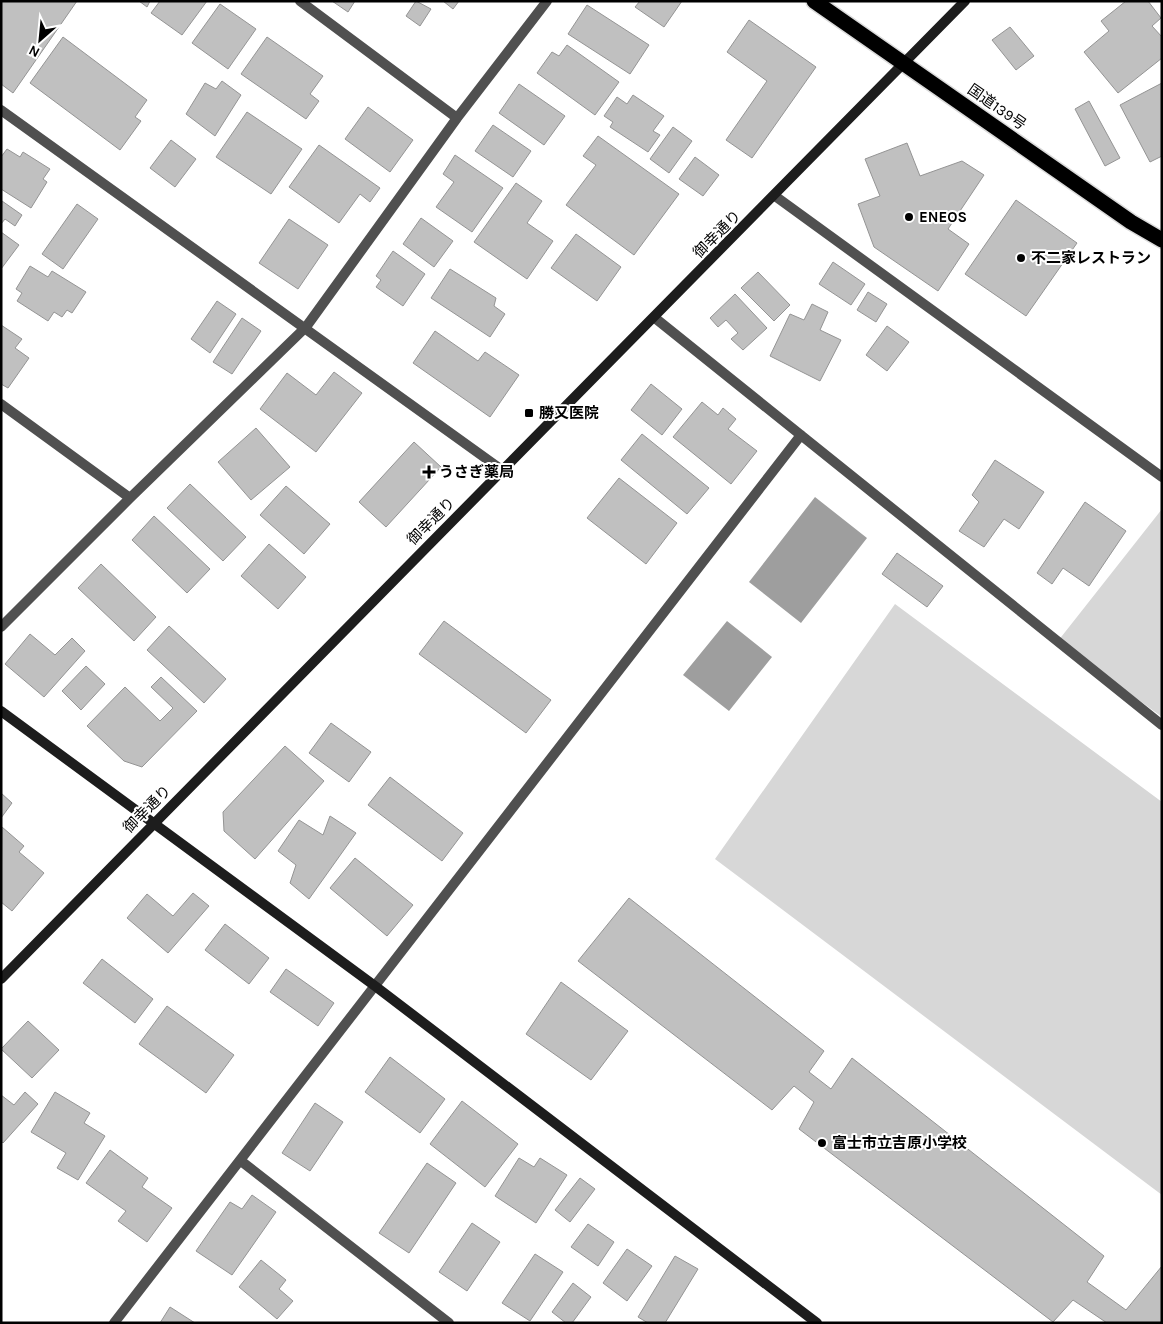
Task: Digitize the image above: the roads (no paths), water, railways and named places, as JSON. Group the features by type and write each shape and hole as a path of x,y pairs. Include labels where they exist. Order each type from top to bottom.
{"highway":[{"name":"国道139号","path":"814,1 1131,222 1162,240"}],"street":[{"path":"300,1 458,118"},
{"path":"1,627 130,498 306,327 458,118 547,1"},
{"name":"御幸通り","path":"1,979 502,470 655,318 965,1"},
{"path":"1,110 306,327 502,470"},
{"path":"775,196 1162,477"},
{"path":"655,318 1162,725"},
{"path":"1,404 130,498"},
{"path":"114,1323 801,435"},
{"path":"1,711 375,986 817,1323"},
{"path":"240,1161 449,1323"}],"place":[{"name":"ENEOS","path":"909,217"},
{"name":"不二家レストラン","path":"1021,258"},
{"name":"勝又医院","path":"529,413"},
{"name":"うさぎ薬局","path":"429,472"},
{"name":"富士市立吉原小学校","path":"822,1143"}]}
